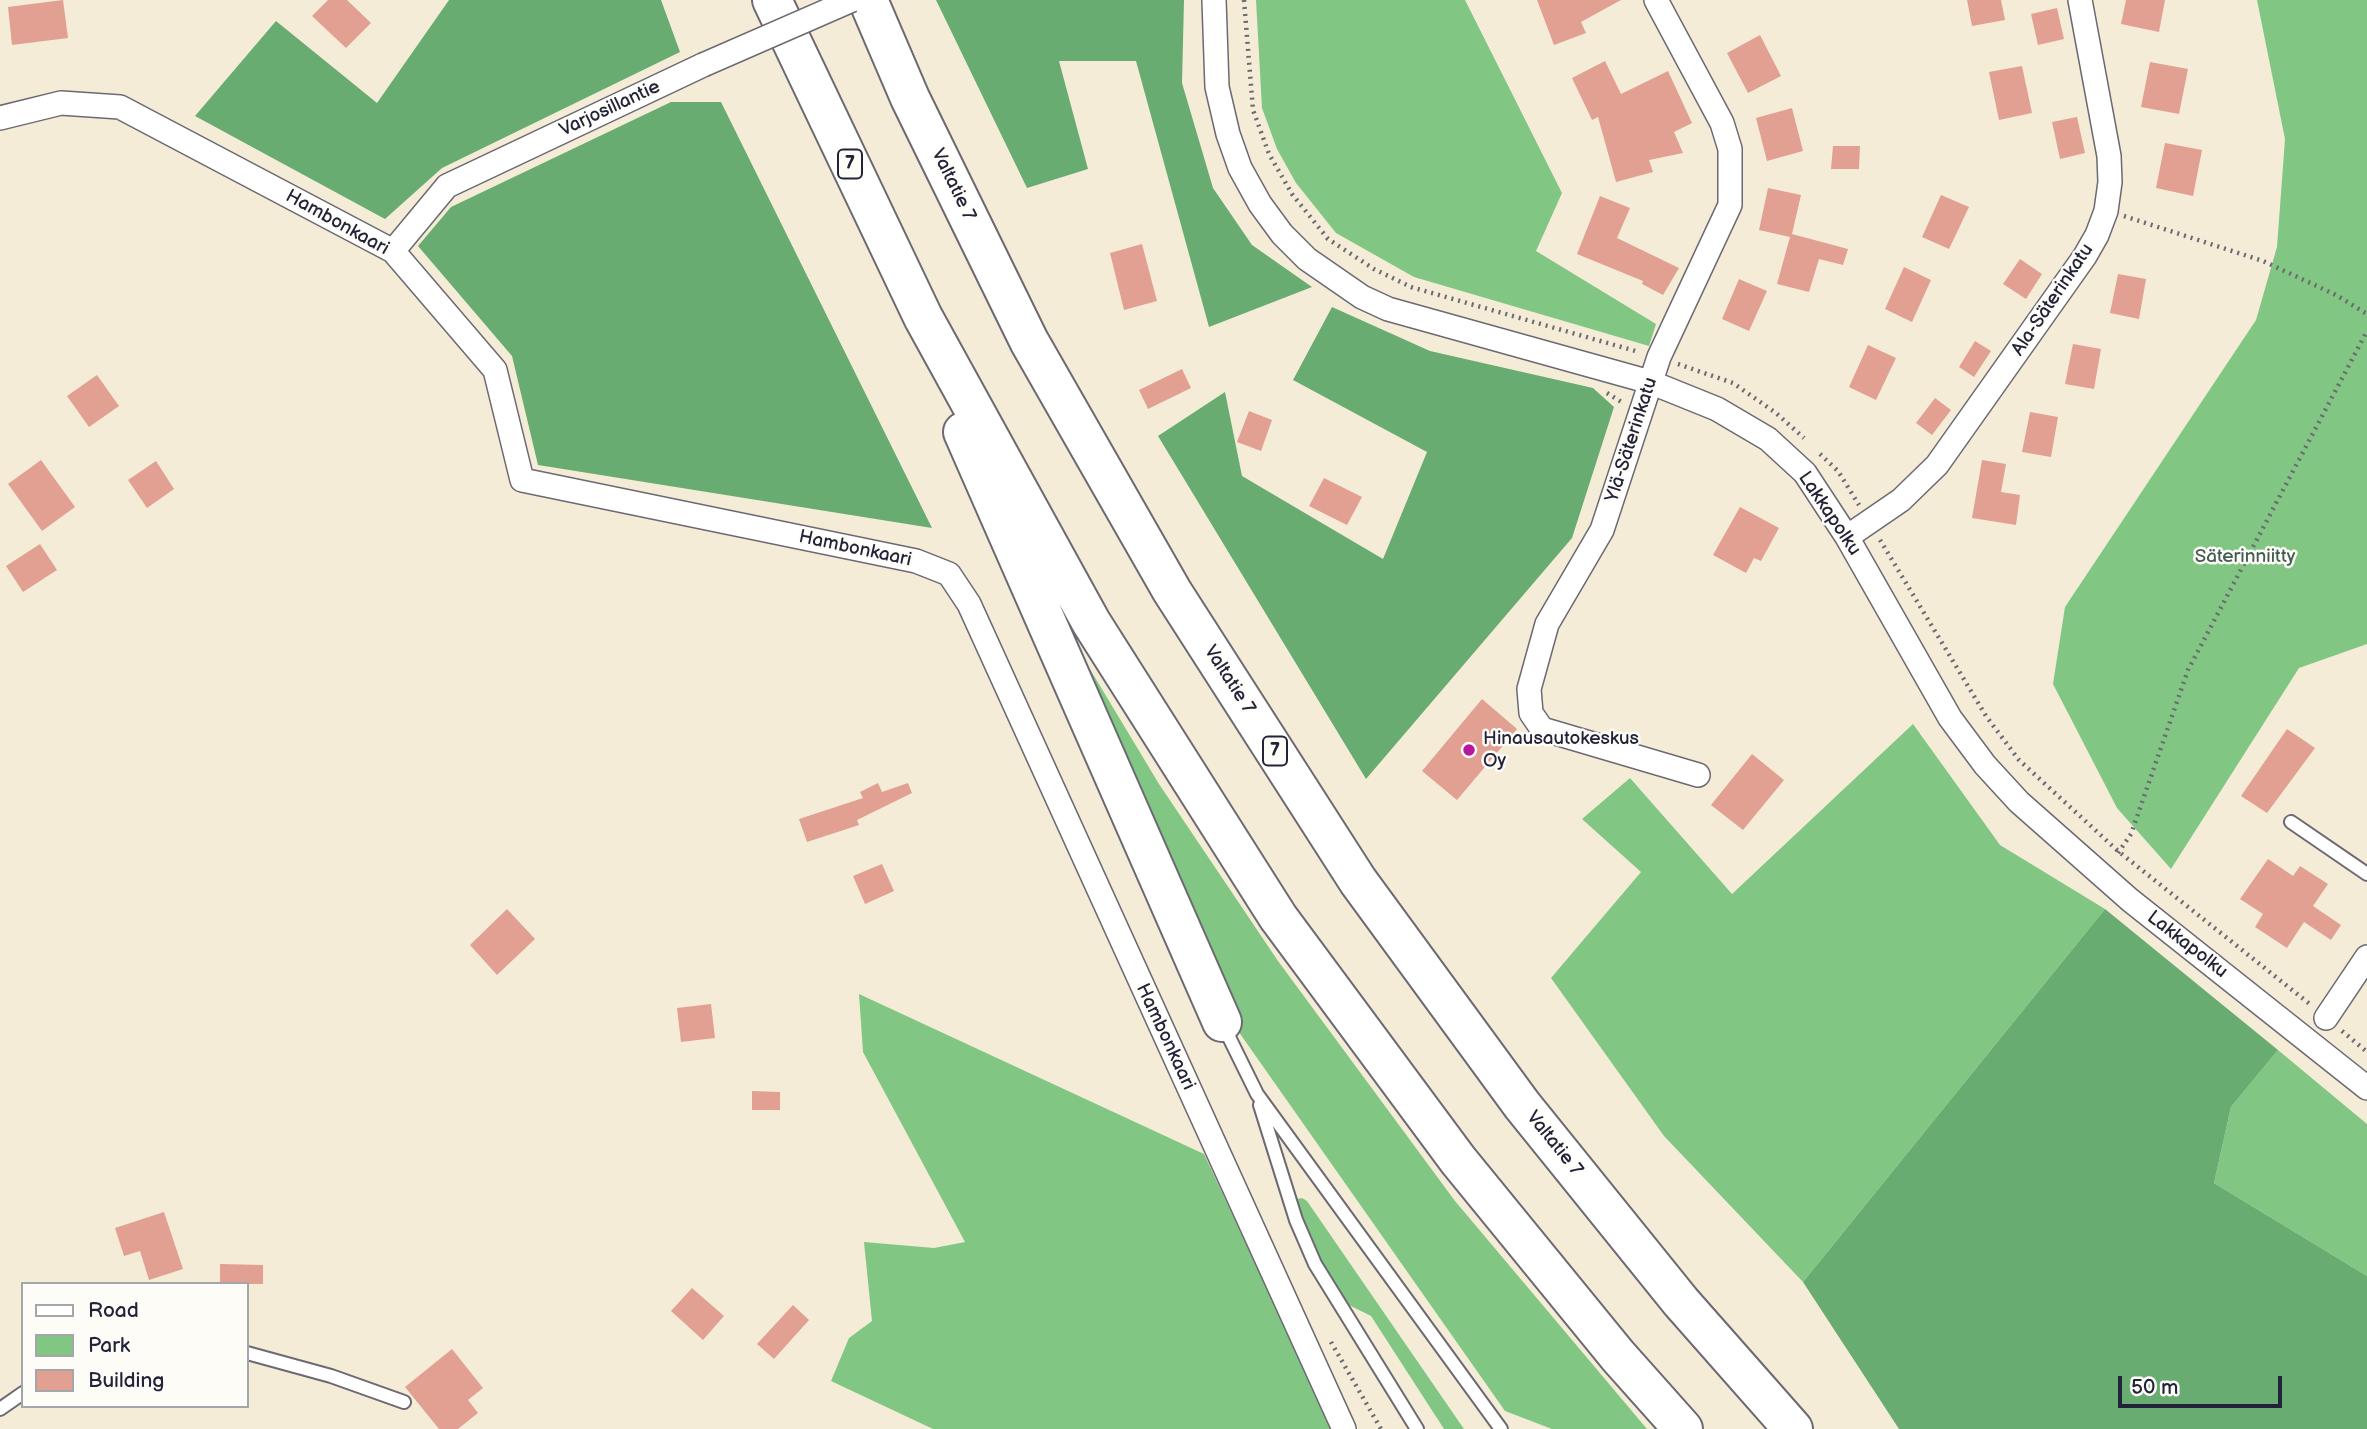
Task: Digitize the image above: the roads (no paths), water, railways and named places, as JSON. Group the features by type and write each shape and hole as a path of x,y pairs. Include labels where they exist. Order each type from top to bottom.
{"highway":[{"name":"7","path":"772,0 923,317 1091,622 1278,917 1458,1160 1618,1356 1683,1429"},
{"name":"Valtatie 7","path":"868,0 910,98 1029,341 1172,591 1351,870 1522,1105 1681,1302 1793,1429"},
{"path":"923,317 972,458 1222,1022"}],"street":[{"name":"Varjosillantie","path":"393,251 447,186 703,65 852,0"},
{"name":"Lakkapolku","path":"1214,0 1217,87 1236,157 1260,204 1282,234 1307,259 1362,297 1388,309 1650,382 1717,409 1768,439 1805,473 1847,537 1950,718 1985,765 2019,802 2100,873 2367,1088"},
{"name":"Ylä-Säterinkatu","path":"1656,0 1722,123 1730,149 1730,205 1659,357 1602,530 1547,624 1530,689 1531,713 1542,729 1698,775"},
{"name":"Ala-Säterinkatu","path":"1847,537 1901,500 1937,465 2085,256 2097,235 2106,211 2109,156 2080,0"},
{"name":"Hambonkaari","path":"0,118 61,103 120,107 393,251 495,370 522,480 916,561 949,574 960,587 1344,1429"},
{"path":"2326,1018 2367,957"}],"lane":[{"path":"2291,822 2367,874"},
{"path":"1222,1022 1257,1094 1296,1220 1315,1264 1417,1429"},
{"path":"1257,1094 1501,1429"},
{"path":"248,1353 331,1376 404,1402"},
{"path":"0,1409 21,1394"}],"place":[{"name":"Hinausautokeskus Oy","path":"1469,750"}],"park label":[{"name":"Säterinniitty","path":"2245,557"}]}
